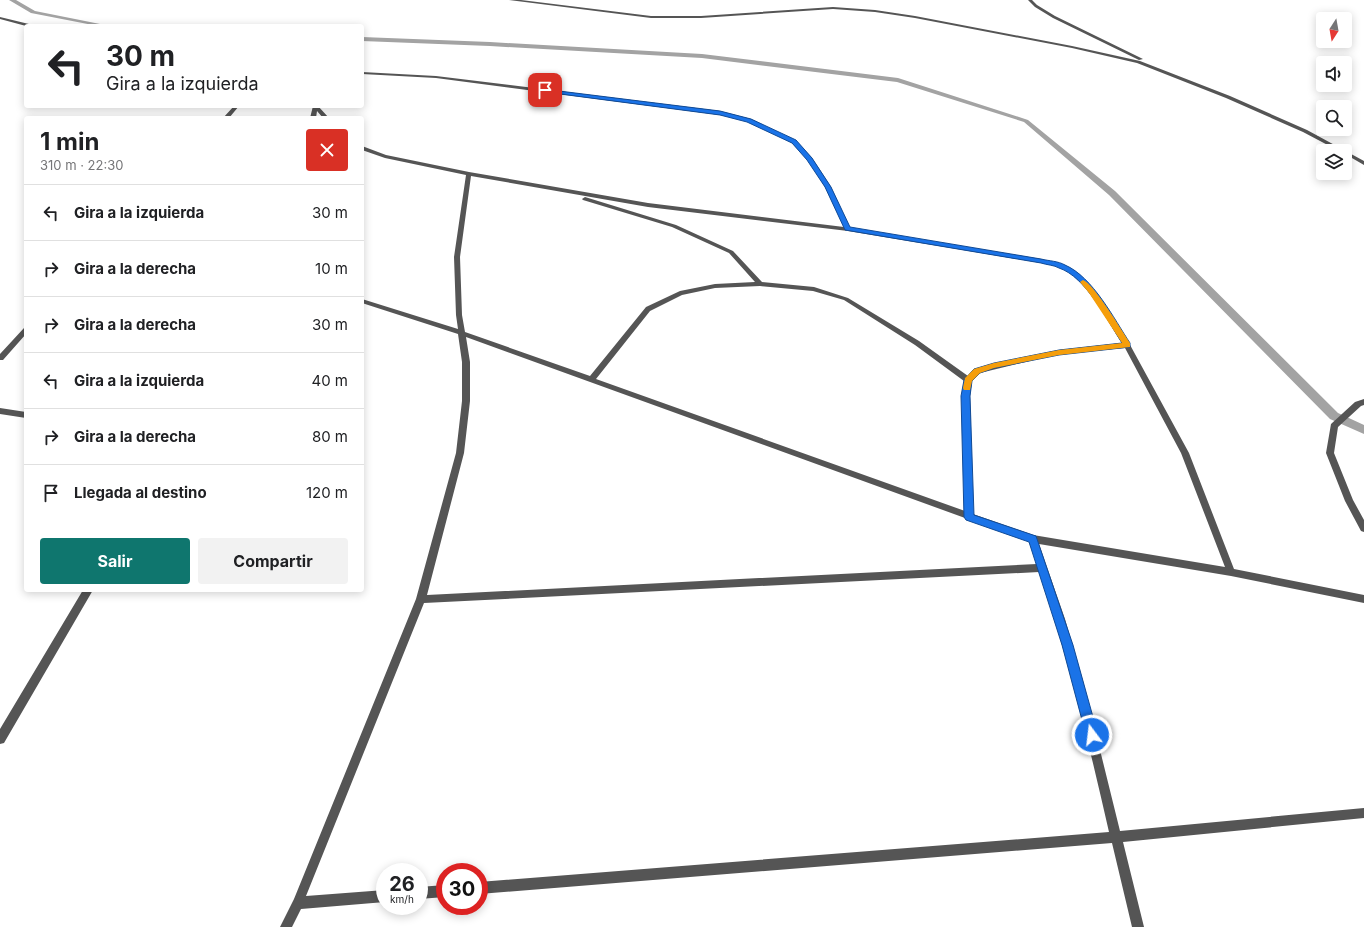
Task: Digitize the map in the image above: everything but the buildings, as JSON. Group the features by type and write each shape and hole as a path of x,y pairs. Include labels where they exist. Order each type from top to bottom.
{"street":[{"path":"511,0 620,14 673,18 833,8 875,11 1111,55 1163,70"},
{"path":"1030,0 1036,6 1054,17 1163,70 1298,128 1329,144"},
{"path":"1,20 24,25"},
{"path":"364,74 436,77 516,86 720,113 749,120 794,142 810,159 828,187 848,229"},
{"path":"228,116 235,108"},
{"path":"364,149 385,156 469,174 648,205 848,229 1063,266 1078,276 1091,291 1128,345 1185,452 1231,572"},
{"path":"1352,156 1364,163"},
{"path":"286,927 298,903 421,598 460,453 466,401 466,362 459,315 457,257 469,174"},
{"path":"546,187 674,226 731,252 760,284"},
{"path":"591,380 648,309 680,293 715,286 760,284 814,289 846,298 917,343 968,380"},
{"path":"364,302 462,332 1033,539 1231,572 1364,599"},
{"path":"0,358 24,332"},
{"path":"969,517 966,396 968,380 977,371 994,366 1059,352 1128,345"},
{"path":"1364,402 1358,404 1334,426 1330,453 1349,501 1364,528"},
{"path":"0,411 24,415"},
{"path":"1033,539 1068,645 1096,750 1115,837 1138,927"},
{"path":"421,598 1042,568"},
{"path":"0,739 87,592"},
{"path":"488,887 1115,837 1364,813"},
{"path":"298,903 376,897"}],"waterway":[{"path":"12,0 33,12 96,24"},
{"path":"364,39 490,44 702,56 898,80 1026,121 1112,193 1334,416 1364,430"}],"slow traffic":[{"path":"967,388 968,380 977,371 994,366 1059,352 1128,345 1091,291 1083,282"}],"route":[{"path":"545,90 720,113 749,120 794,142 810,159 828,187 848,229 1063,266 1078,276 1091,291 1128,345 1059,352 977,371 968,380 966,396 969,517 1033,539 1068,645 1092,735"}]}
